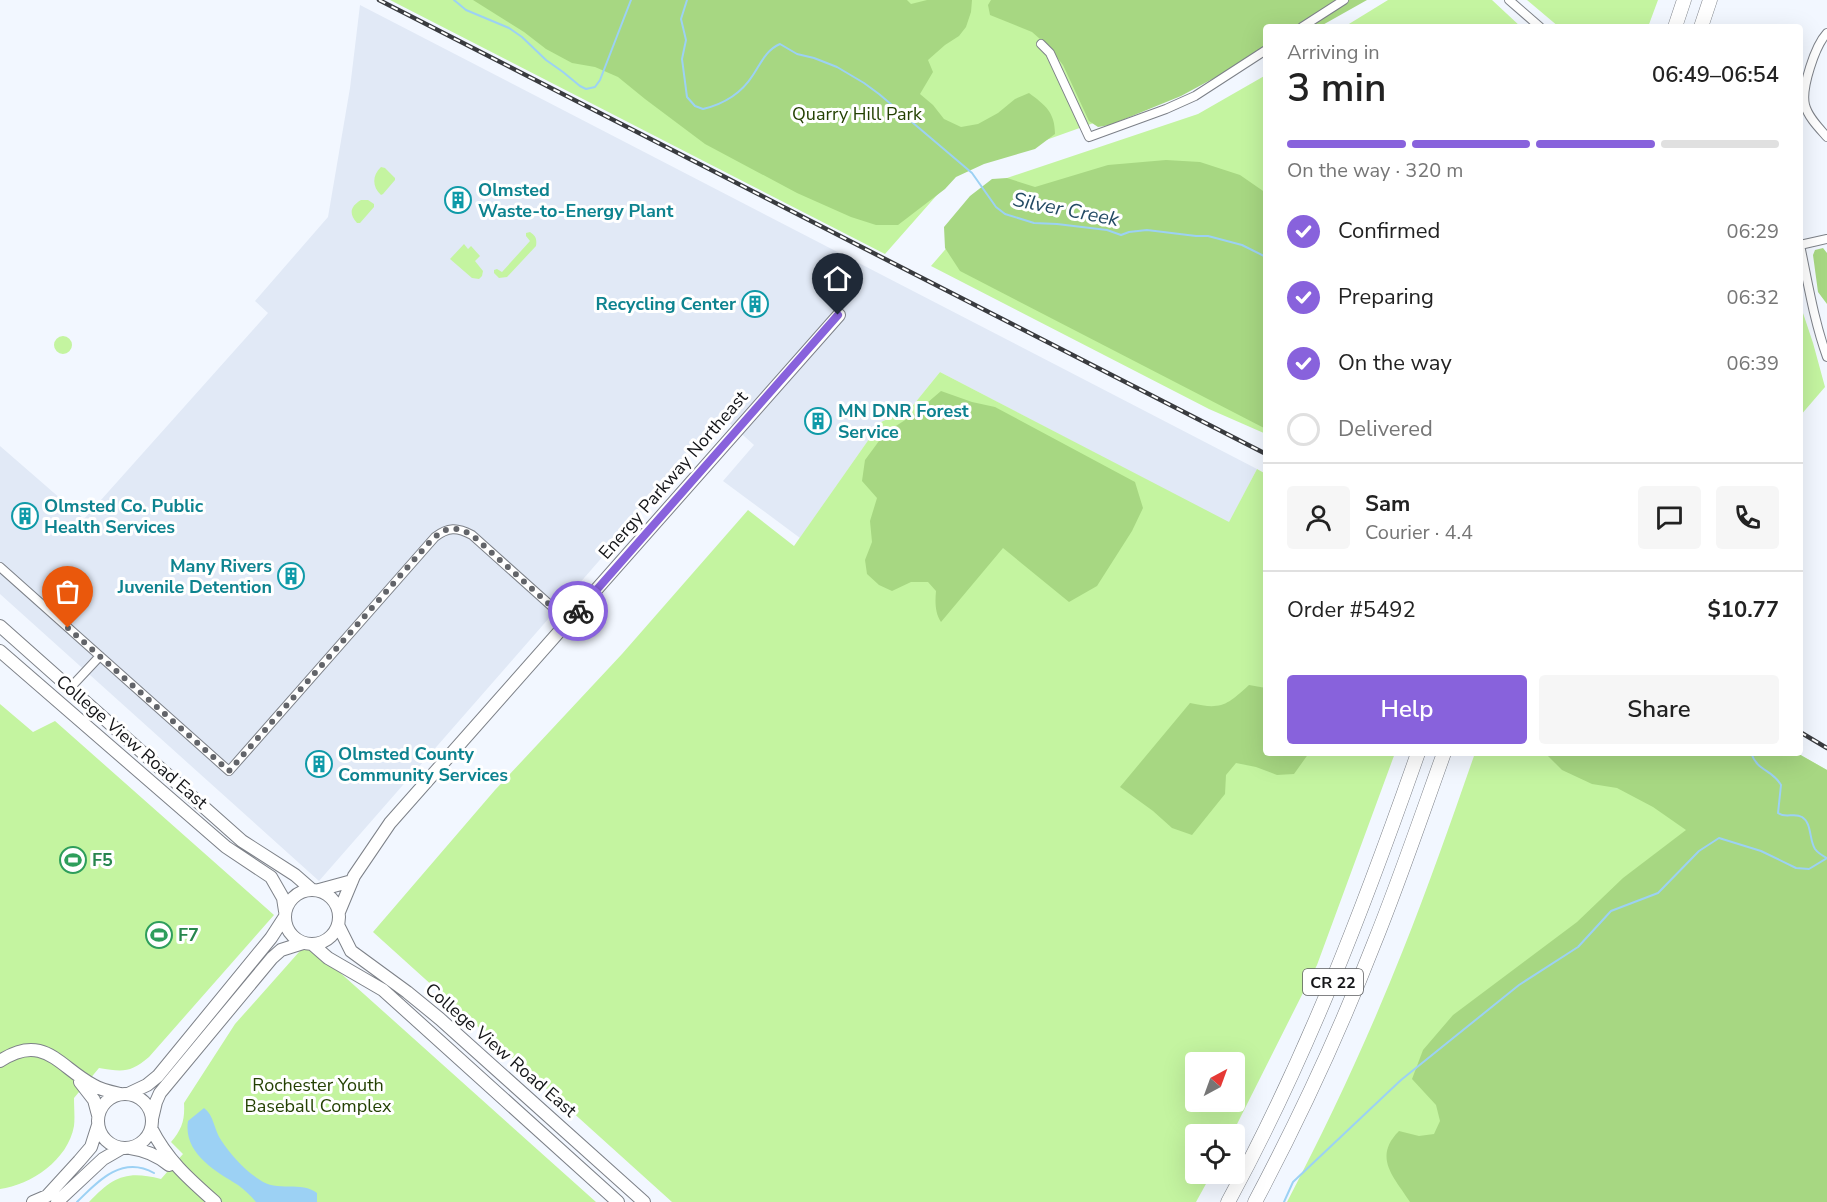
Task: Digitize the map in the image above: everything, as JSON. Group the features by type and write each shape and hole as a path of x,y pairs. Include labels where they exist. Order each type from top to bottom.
{"main road":[{"path":"1676,24 1684,0"},
{"path":"1702,24 1710,0"},
{"name":"CR 22","path":"1228,1202 1263,1136 1331,986 1370,890 1417,756"},
{"name":"CR 22","path":"1255,1202 1292,1130 1352,997 1400,875 1443,756"}],"street":[{"path":"1307,24 1344,0"},
{"path":"1509,0 1537,24"},
{"path":"1827,33 1813,61 1804,89 1805,106 1827,137"},
{"path":"1041,44 1050,53 1089,137 1166,110 1195,96 1263,52"},
{"path":"1803,244 1827,239"},
{"path":"1803,260 1812,307 1827,357"},
{"name":"Energy Parkway Northeast","path":"339,912 352,881 390,823 838,315"},
{"path":"0,567 229,771 428,544 442,531 455,528 472,535 568,621"},
{"name":"College View Road East","path":"0,626 242,841 315,890"},
{"name":"College View Road East","path":"0,651 226,847 271,877 283,898 285,914"},
{"path":"70,688 100,656"},
{"path":"33,1202 47,1196 91,1147 106,1101 147,1085 158,1076 271,938 285,914 287,905 294,896 299,892 352,881"},
{"path":"57,1202 103,1159 142,1142 151,1124 160,1093 272,958 281,950 321,943 334,933 338,925 339,912 335,902 328,895 315,890"},
{"path":"285,914 290,933 308,944"},
{"name":"College View Road East","path":"338,925 351,951 440,1019 644,1202"},
{"name":"College View Road East","path":"308,944 382,990 618,1202"},
{"path":"0,1061 24,1050 50,1054 92,1084 137,1097 150,1110 151,1124 165,1153 215,1202"},
{"path":"64,1063 88,1090 94,1101 101,1135 108,1142 126,1148 141,1149 156,1155 186,1176"}],"shaded area":[{"path":"360,5 1257,469 1229,523 940,372 910,409 881,422 800,538 723,481 754,445 724,418 319,881 0,594 0,446 84,519 268,313 255,301 328,217 350,88"}],"green space":[{"name":"Quarry Hill Park","path":"390,0 1322,0 1272,24 1263,24 1263,29 1102,120 1010,153 989,136 885,254"},
{"path":"473,0 907,0 911,4 927,0 972,0 966,27 959,36 928,60 933,72 920,94 944,119 961,127 978,124 998,113 1015,99 1029,93 1048,110 1055,126 1055,134 1035,149 984,164 956,177 945,189 898,225 876,225 851,217 797,193 705,144 618,77 595,67 572,63 546,49 524,32"},
{"path":"991,0 1367,0 1324,24 1263,24 1263,52 1181,96 1110,125 1098,127 1089,121 1063,65 1048,46 1032,32 990,15 988,5"},
{"path":"1388,0 1492,0 1518,24 1349,24"},
{"path":"1527,0 1658,0 1649,24 1555,24"},
{"path":"1263,77 1263,433 1209,409 931,266 1007,178 1198,114"},
{"path":"1166,160 1200,162 1240,175 1263,191 1263,427 960,271 945,248 944,227 970,196 992,179 1007,178 1035,187 1108,165"},
{"path":"381,167 385,168 395,180 381,195 374,181"},
{"path":"361,200 368,200 374,204 374,207 360,223 357,223 352,216 352,210"},
{"path":"530,232 536,238 536,246 507,277 499,278 494,270 502,272 530,241 526,233"},
{"path":"464,244 468,249 471,246 480,256 475,261 483,271 479,279 472,278 450,259"},
{"path":"1823,248 1827,253 1827,304 1818,292 1813,255 1815,250"},
{"path":"1803,313 1813,343 1825,387 1803,413"},
{"path":"63,336 69,339 72,345 69,351 63,354 57,351 54,345 57,339"},
{"path":"940,372 1229,522 1257,469 1263,472 1263,756 1394,756 1317,965 1245,1108 1245,1052 1185,1052 1185,1112 1243,1112 1237,1124 1185,1124 1185,1184 1206,1184 1196,1202 672,1202 373,932 495,790 622,654 748,510 794,546 881,422 910,409"},
{"path":"941,391 995,407 1135,482 1143,508 1132,531 1097,586 1069,602 1003,548 941,622 936,607 936,591 928,582 911,582 892,591 879,585 867,574 865,560 872,542 870,521 877,498 862,481 865,460 888,431 913,415"},
{"path":"1249,685 1263,687 1263,756 1307,756 1294,774 1277,775 1236,763 1226,775 1225,794 1192,835 1172,828 1120,787 1190,703 1216,706 1234,698"},
{"path":"0,704 33,732 55,721 274,915 149,1057 131,1069 99,1068 74,1098 74,1126 64,1150 56,1160 24,1182 0,1189"},
{"path":"1474,756 1802,756 1827,770 1827,1202 1287,1202 1377,1014 1431,877"},
{"path":"1548,756 1802,756 1827,770 1827,1202 1410,1202 1393,1176 1389,1168 1387,1150 1399,1131 1419,1136 1434,1134 1440,1121 1436,1105 1412,1079 1423,1050 1453,1015 1577,922 1623,878 1686,830 1653,807 1617,788 1592,784 1562,770"},
{"name":"Rochester Youth Baseball Complex","path":"307,943 596,1202 89,1202 113,1181 121,1178 138,1175 161,1179 183,1154 171,1142 182,1124 184,1103 235,1024"}],"water":[{"path":"204,1108 210,1115 225,1146 249,1172 266,1184 311,1189 317,1193 317,1202 256,1202 241,1187 202,1160 190,1143 188,1121"}],"waterway":[{"name":"Silver Creek","path":"454,0 466,10 509,28 546,60 586,89 595,87 600,80 631,0"},
{"name":"Silver Creek","path":"687,0 681,19 686,40 682,59 687,97 695,106 703,109 731,97 748,82 767,53 780,44 797,54 837,67 879,94 972,173 996,207 1005,214 1034,223 1107,230 1121,235 1147,230 1208,236 1242,245 1263,256"},
{"name":"Silver Creek","path":"1752,756 1757,764 1774,776 1781,785 1778,813 1802,817 1809,827 1815,849 1827,858"},
{"path":"1284,1202 1293,1182 1401,1080 1519,985 1578,947 1611,911 1658,893 1699,851 1719,838 1761,851 1796,868 1809,869 1827,858"},
{"path":"77,1202 102,1179 121,1169 142,1168 154,1173"}],"railway":[{"path":"379,0 1263,452"},
{"path":"1803,734 1827,748"}],"way so far":[{"path":"68,628 229,771 428,544 442,531 455,528 472,535 568,621 578,611"}],"place":[{"name":"Olmsted Waste-to-Energy Plant","path":"458,200"},
{"name":"Recycling Center","path":"755,304"},
{"name":"MN DNR Forest Service","path":"818,421"},
{"name":"Olmsted Co. Public Health Services","path":"25,516"},
{"name":"Many Rivers Juvenile Detention","path":"291,576"},
{"name":"Olmsted County Community Services","path":"319,764"},
{"name":"F5","path":"73,860"},
{"name":"F7","path":"159,935"}],"route":[{"path":"578,611 838,315"}]}
